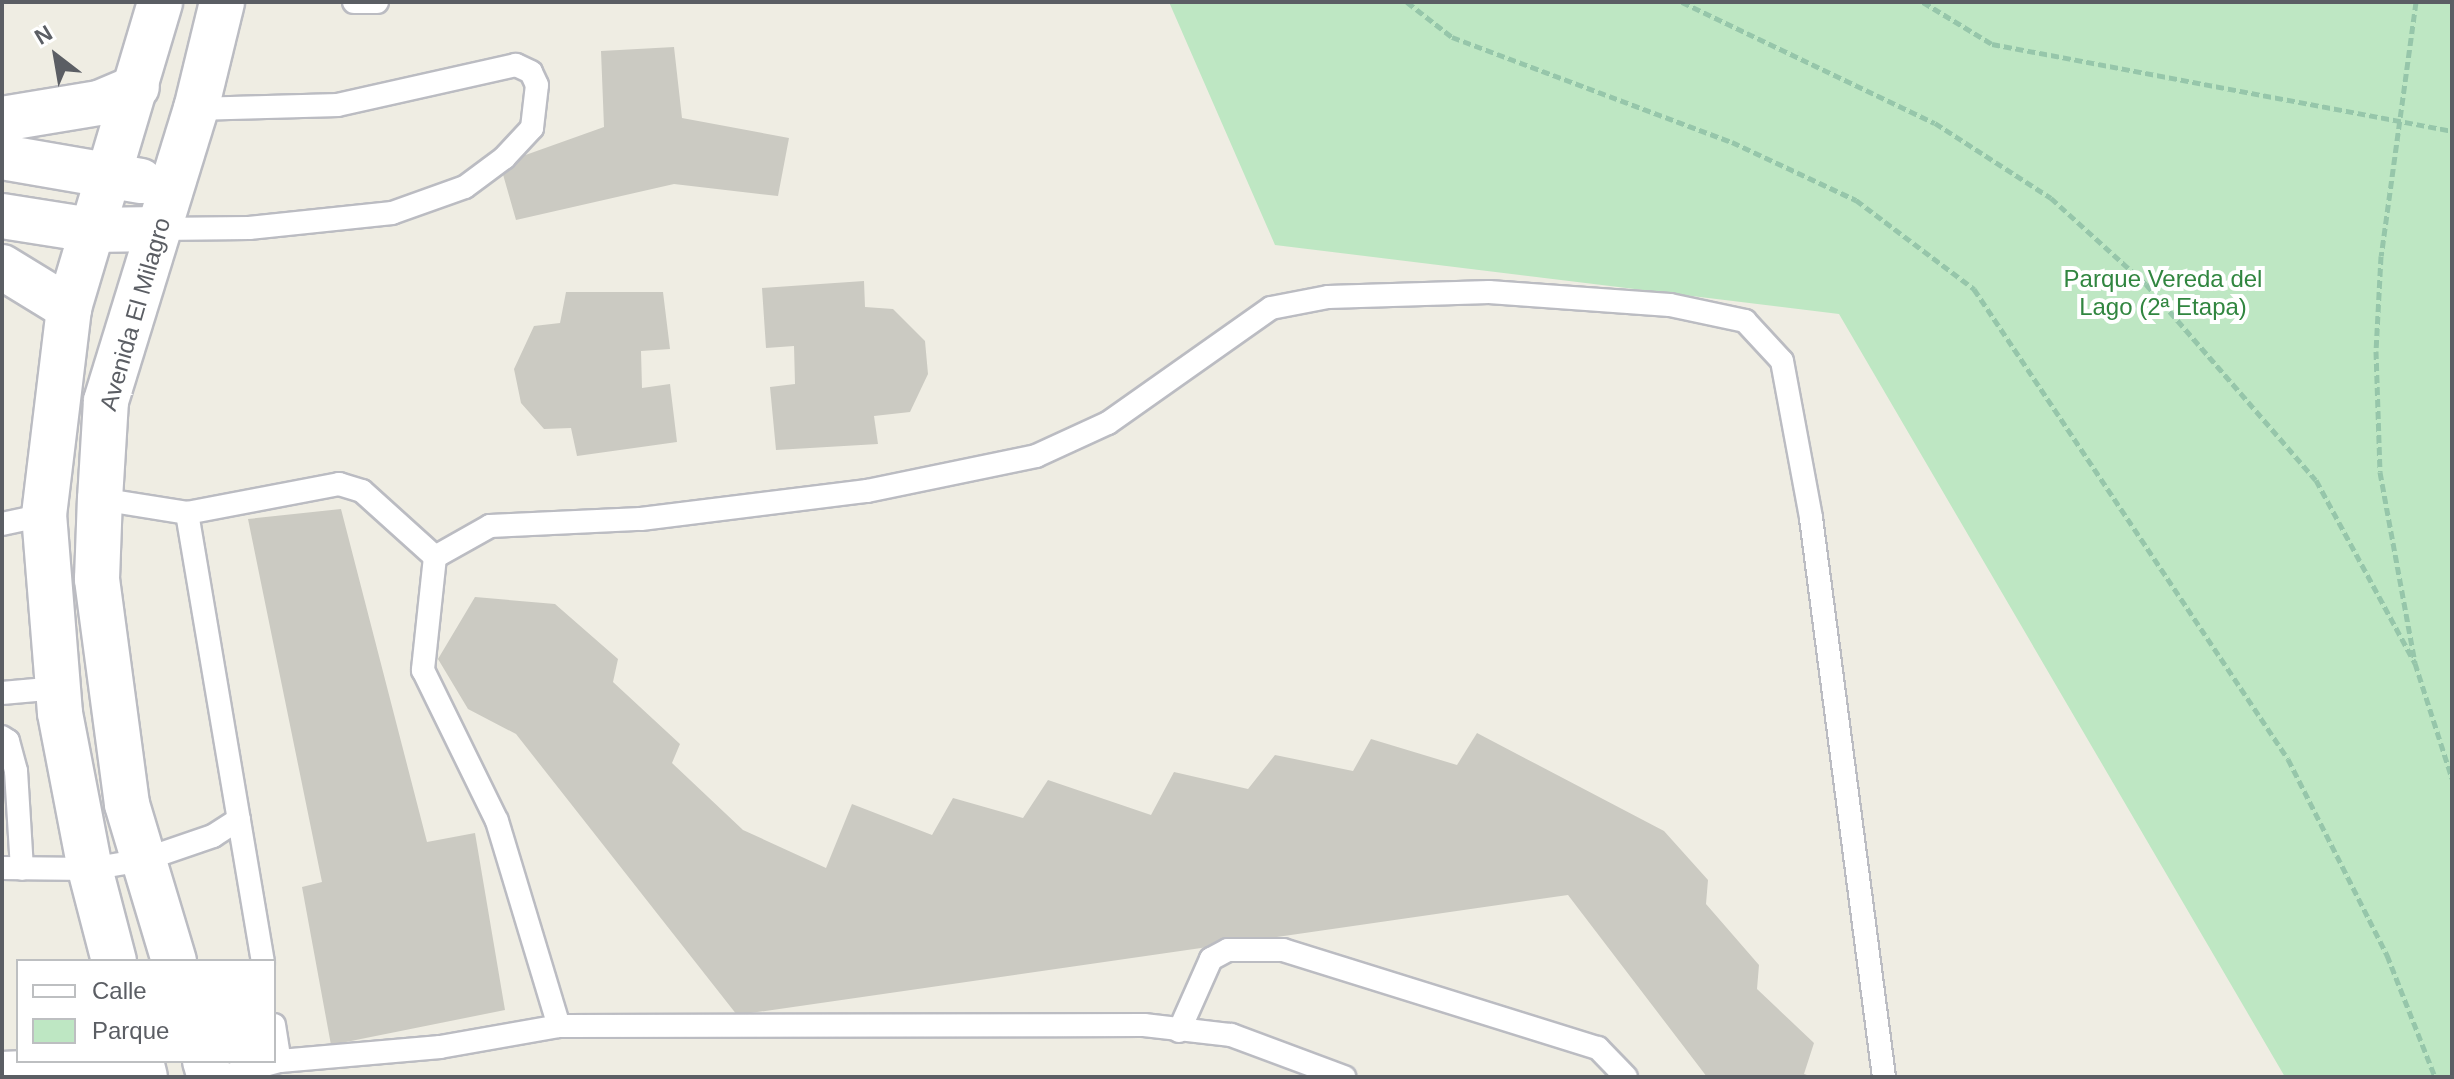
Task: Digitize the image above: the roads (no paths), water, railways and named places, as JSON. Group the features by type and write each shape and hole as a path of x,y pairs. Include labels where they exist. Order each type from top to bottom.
{"main road":[{"path":"113,959 90,869 58,688 44,515 69,308 91,230 112,176 160,2"},
{"name":"Avenida El Milagro","path":"173,959 127,804 97,579 100,499 106,401 196,109 222,2"},
{"path":"2,119 99,103 137,87"},
{"path":"2,157 171,187"},
{"path":"2,216 91,230 158,229"},
{"path":"2,267 69,308"}],"street":[{"path":"2,1073 143,1068"}],"lane":[{"path":"354,2 377,2"},
{"path":"158,229 249,228 392,213 465,187 532,128 537,85 531,72 516,65 337,105 196,109"},
{"path":"435,557 490,526 641,519 867,491 1036,456 1108,423 1271,308 1328,297 1489,292 1670,305 1745,321 1782,361 1809,502 1884,1077"},
{"path":"100,499 187,513 339,484 362,491 435,557"},
{"path":"187,513 263,959"},
{"path":"2,524 44,515"},
{"path":"435,557 423,670 497,821 559,1026"},
{"path":"2,693 58,688"},
{"path":"2,737 8,741 16,771 12,869 90,869 143,860 183,849 239,819"},
{"path":"1179,1031 1211,959 1228,950 1283,950 1598,1048 1626,1077"},
{"path":"276,1062 440,1047 559,1026 1144,1025 1231,1035 1344,1077"},
{"path":"276,1037 280,1061"},
{"path":"221,1077 273,1063"}],"park label":[{"name":"Parque Vereda del Lago (2ª Etapa)","path":"2163,293"}]}
